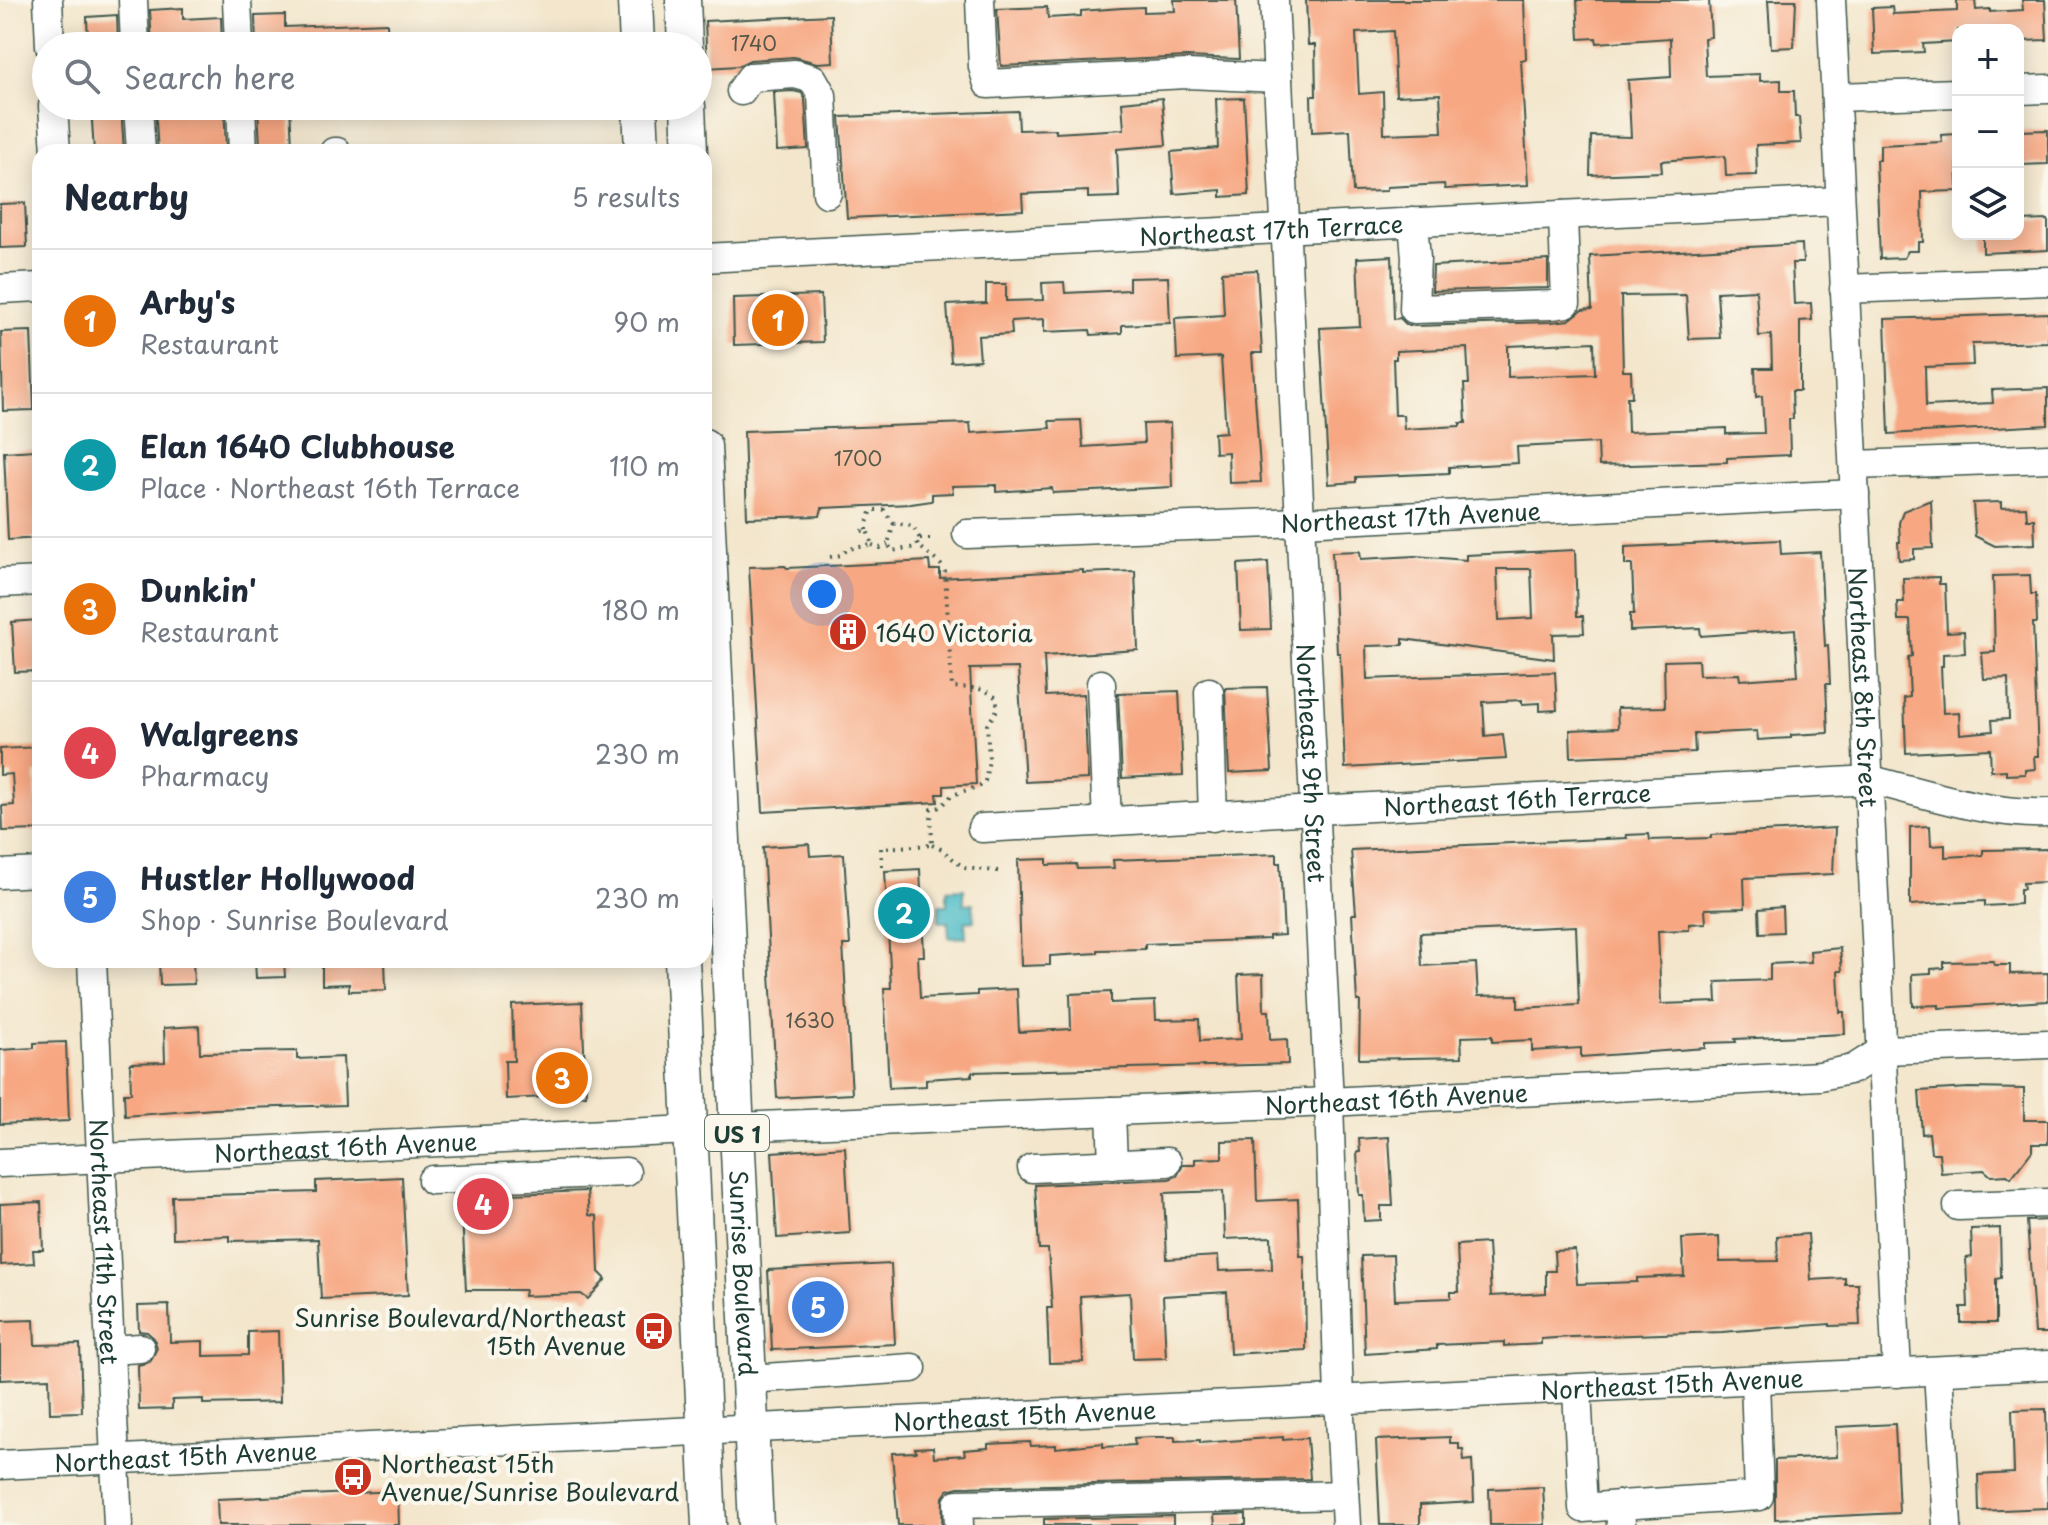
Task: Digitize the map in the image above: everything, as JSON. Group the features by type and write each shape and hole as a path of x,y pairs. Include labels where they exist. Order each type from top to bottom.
{"main road":[{"path":"635,0 636,32"},
{"path":"683,0 684,32"},
{"path":"641,120 642,144"},
{"path":"689,120 690,144"},
{"name":"Sunrise Boulevard","path":"712,756 714,833 737,1127 756,1525"},
{"name":"Sunrise Boulevard","path":"682,968 709,1525"}],"street":[{"path":"48,0 49,32"},
{"path":"133,0 134,32"},
{"path":"237,0 238,32"},
{"path":"980,0 983,67 988,84 1187,74 1278,78"},
{"name":"Northeast 9th Street","path":"1274,0 1329,1102 1346,1525"},
{"name":"Northeast 8th Street","path":"1831,0 1871,780 1897,1373"},
{"path":"741,91 751,77 795,74 813,79 822,95 827,193"},
{"path":"2024,90 2048,89"},
{"path":"1836,97 1952,93"},
{"path":"54,120 55,144"},
{"path":"139,120 140,144"},
{"path":"242,120 243,144"},
{"name":"Northeast 17th Terrace","path":"712,258 1839,201"},
{"path":"1413,222 1416,258 1414,309 1521,306 1566,303 1563,215"},
{"path":"1844,289 2048,281"},
{"path":"0,289 32,287"},
{"path":"1854,465 2048,458"},
{"name":"Northeast 17th Avenue","path":"967,534 1301,522 1855,494"},
{"path":"0,583 32,581"},
{"path":"1101,684 1107,822"},
{"path":"1209,692 1213,817"},
{"name":"Northeast 16th Terrace","path":"982,828 1871,780 1965,805 2020,814 2048,813"},
{"path":"0,874 32,872"},
{"name":"Northeast 11th Street","path":"92,968 118,1525"},
{"name":"Northeast 16th Avenue","path":"737,1127 1329,1102 1820,1076 1853,1069 1883,1050 2048,1044"},
{"path":"1111,1111 1113,1165"},
{"name":"Northeast 16th Avenue","path":"0,1163 690,1130"},
{"path":"1032,1168 1167,1162"},
{"path":"432,1180 626,1172"},
{"path":"1958,1206 2048,1203"},
{"path":"110,1350 140,1348"},
{"name":"Northeast 15th Avenue","path":"0,1465 2048,1365"},
{"path":"749,1379 912,1368"},
{"path":"1938,1371 1947,1525"},
{"path":"1577,1390 1583,1508 1620,1515 1759,1496 1755,1380"},
{"path":"959,1525 958,1504 1344,1495"}],"path":[{"path":"872,545 867,530 872,510 884,510 894,523 913,526 919,542 945,572 952,687 978,688 997,699 997,710 987,725 989,760 985,781 980,786 952,795 941,807 931,809 932,845"},
{"path":"894,523 888,544 892,551 909,549 919,542 933,539"},
{"path":"856,532 867,530"},
{"path":"830,557 841,555 848,549 872,545 880,548 888,544"},
{"path":"909,549 909,559"},
{"path":"882,866 881,848 932,845 964,868 998,871"}],"water":[{"path":"964,889 964,904 973,903 974,921 965,922 966,937 949,938 948,922 939,922 939,905 947,905 947,890"}],"building":[{"path":"1174,0 1236,0 1239,59 1186,57 1001,66 997,9 1047,7 1048,18 1081,16 1081,11 1122,8 1144,7 1144,12 1175,11"},
{"path":"1306,0 1524,0 1526,59 1521,60 1528,185 1445,189 1444,184 1353,192 1350,130 1312,132 1311,96 1316,96 1315,45 1308,45","holes":["1393,31 1396,96 1440,94 1442,132 1384,134 1383,92 1359,94 1356,33"]},
{"path":"1577,0 1709,0 1711,37 1704,38 1706,76 1760,74 1760,81 1781,80 1781,91 1794,91 1795,117 1799,117 1801,143 1756,145 1757,175 1726,176 1725,156 1661,161 1662,172 1590,175 1591,136 1631,137 1628,80 1671,77 1670,38 1597,43 1596,38 1579,39"},
{"path":"1768,0 1796,0 1794,47 1771,48"},
{"path":"1957,0 1975,0 1976,10 1990,9 1990,12 2023,10 2022,0 2045,0 2047,40 2024,41 2024,24 1952,24 1952,42 1923,44 1924,52 1874,54 1872,8 1892,7 1893,14 1957,11"},
{"path":"183,8 183,19 221,17 222,32 151,32 150,10"},
{"path":"117,15 118,32 88,32 87,17"},
{"path":"285,15 285,27 387,23 387,32 256,32 255,16"},
{"path":"831,15 833,62 817,63 794,57 750,60 738,66 712,68 712,32 705,32 705,21"},
{"path":"774,92 802,93 805,100 808,149 777,151"},
{"path":"1162,98 1166,145 1117,149 1119,197 1088,198 1088,191 1022,194 1023,210 847,218 840,117 1018,111 1019,130 1056,129 1056,133 1124,129 1122,102"},
{"path":"1244,98 1249,195 1221,197 1221,190 1174,194 1171,152 1218,148 1216,99"},
{"path":"92,120 122,120 123,144 93,144"},
{"path":"156,120 225,120 226,144 157,144"},
{"path":"259,120 291,120 292,144 260,144"},
{"path":"2048,130 2048,164 2024,165 2024,131"},
{"path":"1952,134 1952,191 1922,192 1923,242 1918,242 1918,251 1908,251 1904,258 1880,259 1876,160 1880,160 1880,145 1942,142 1941,135"},
{"path":"25,203 27,247 0,248 0,204"},
{"path":"2048,220 2048,250 1983,253 1983,240 2024,240 2024,221"},
{"path":"1802,244 1803,263 1792,263 1794,304 1811,303 1812,320 1800,321 1800,391 1792,391 1790,455 1727,458 1727,462 1599,466 1598,443 1517,447 1518,463 1449,467 1449,473 1356,477 1356,482 1329,484 1320,328 1360,326 1357,258 1392,256 1394,319 1400,318 1414,326 1569,320 1582,310 1592,309 1590,256","holes":["1756,290 1759,336 1771,335 1772,368 1755,368 1756,397 1762,396 1764,433 1726,434 1726,428 1628,432 1627,397 1632,397 1631,371 1623,371 1621,296 1686,295 1689,339 1720,338 1717,292","1594,342 1595,374 1508,377 1508,346","1467,348 1469,384 1464,384 1466,423 1460,423 1460,426 1404,429 1403,415 1395,415 1393,359 1396,359 1396,351"]},
{"path":"1548,260 1548,288 1432,291 1433,266"},
{"path":"1257,270 1262,353 1252,353 1261,482 1229,483 1228,452 1215,453 1214,433 1226,432 1221,357 1177,359 1175,318 1224,315 1222,272"},
{"path":"1168,277 1170,323 1122,325 1122,333 1091,335 1090,330 1044,332 1044,319 1011,321 1012,334 978,336 980,360 951,362 947,305 986,303 986,284 1006,284 1006,301 1043,300 1042,283 1064,282 1065,293 1129,290 1129,278"},
{"path":"821,295 823,342 734,345 733,298"},
{"path":"2048,313 2048,342 1972,344 1973,365 1925,367 1926,406 1993,403 1992,390 2048,388 2048,425 1889,434 1885,319"},
{"path":"31,331 32,410 3,411 1,332"},
{"path":"1081,420 1083,447 1144,443 1143,424 1170,423 1172,487 1053,493 1052,488 996,492 996,485 952,486 953,493 932,494 932,501 822,508 820,516 747,518 744,431 970,423 971,433 1050,428 1049,421"},
{"path":"32,450 32,538 8,540 4,452"},
{"path":"1931,500 1933,548 1914,549 1914,559 1899,560 1899,523 1903,511"},
{"path":"2001,502 2001,508 2026,507 2027,519 2034,519 2035,544 1995,546 1975,536 1973,503"},
{"path":"1780,540 1781,554 1820,552 1830,684 1826,684 1828,733 1758,740 1757,731 1694,734 1695,752 1571,757 1570,730 1618,728 1617,708 1665,707 1664,661 1698,660 1699,675 1739,674 1740,680 1798,676 1795,629 1701,636 1700,628 1630,631 1630,614 1634,614 1632,565 1625,565 1625,547"},
{"path":"1575,550 1577,616 1583,616 1584,633 1553,634 1554,659 1403,639 1403,645 1366,646 1367,679 1555,672 1557,710 1540,711 1540,703 1522,704 1522,700 1483,702 1485,736 1503,734 1506,759 1345,768 1332,552 1360,551 1361,559 1415,556 1466,560 1466,555","holes":["1497,569 1531,569 1533,618 1499,620"]},
{"name":"1640 Victoria","path":"929,561 930,570 940,570 940,578 1083,570 1083,573 1135,571 1138,650 1044,656 1046,696 1084,694 1088,779 1025,782 1018,668 970,669 976,784 944,786 944,794 937,794 938,802 763,812 749,567"},
{"path":"1268,562 1271,629 1241,630 1238,564"},
{"path":"2030,575 2031,594 2036,594 2037,623 2033,623 2038,756 2034,756 2035,769 2025,770 2025,774 2006,775 2006,770 1991,771 1990,749 1906,753 1904,698 1910,697 1908,657 1912,656 1910,620 1898,620 1897,602 1904,602 1903,578 1939,577 1939,584 1945,584 1947,632 1964,631 1965,653 1943,654 1941,666 1943,713 1959,712 1960,734 1993,731 1992,720 2009,719 2008,678 1984,679 1982,653 1995,652 1993,576"},
{"path":"32,620 32,671 15,672 12,622"},
{"path":"1267,687 1272,771 1229,773 1225,688"},
{"path":"1179,691 1183,775 1122,778 1118,693"},
{"path":"32,747 32,830 3,831 2,806 14,805 12,774 0,775 0,749"},
{"path":"1930,826 1931,846 1945,845 1945,857 1983,855 1983,850 2048,849 2048,882 2023,883 2020,904 1985,906 1985,901 1910,905 1910,827"},
{"path":"1835,828 1833,874 1744,878 1745,908 1705,909 1706,923 1689,924 1689,930 1658,931 1661,1004 1717,1002 1716,982 1770,980 1770,964 1811,962 1810,951 1840,948 1840,1012 1844,1012 1845,1034 1735,1039 1736,1042 1705,1043 1705,1048 1581,1057 1581,1048 1532,1051 1532,1040 1492,1042 1492,1036 1461,1037 1462,1057 1359,1059 1360,1001 1357,1001 1352,914 1356,914 1351,850 1627,838 1626,835 1649,834 1650,840 1711,838 1711,835","holes":["1576,926 1579,1005 1518,1008 1518,995 1478,996 1476,963 1422,966 1420,933"]},
{"path":"809,844 810,856 844,854 850,945 843,945 852,1094 777,1098 763,847"},
{"path":"1277,854 1284,935 1269,936 1269,939 1145,944 1145,949 1098,950 1098,953 1050,956 1050,965 1021,966 1018,860 1047,859 1047,865 1076,864 1077,869 1114,868 1113,860"},
{"path":"920,869 924,956 918,956 920,998 1017,989 1019,1032 1071,1029 1070,994 1111,992 1111,1003 1155,1001 1156,1020 1199,1019 1200,1041 1241,1039 1238,975 1263,974 1264,1011 1269,1011 1270,1040 1287,1039 1288,1064 972,1072 972,1076 926,1079 926,1086 889,1088 884,988 891,988 885,871"},
{"path":"1782,907 1783,932 1760,933 1759,909"},
{"path":"1993,961 1994,965 2010,965 2010,974 2048,973 2048,1001 1939,1008 1939,1005 1913,1006 1912,974 1931,973 1931,969 1944,968 1944,962"},
{"path":"159,968 193,968 194,984 160,985"},
{"path":"255,968 284,968 285,977 256,978"},
{"path":"322,968 385,968 386,990 349,991 349,984 322,985"},
{"path":"582,1002 586,1095 506,1099 505,1061 514,1061 512,1005"},
{"path":"199,1026 200,1053 297,1051 297,1059 343,1057 345,1105 214,1109 125,1116 124,1093 131,1093 130,1063 165,1062 164,1028"},
{"path":"66,1042 69,1121 0,1124 0,1050 34,1048 34,1043"},
{"path":"2024,1089 2024,1120 2048,1120 2048,1144 2032,1144 2032,1151 2011,1178 2007,1175 1991,1176 1984,1170 1941,1173 1939,1153 1931,1153 1929,1133 1922,1134 1919,1091"},
{"path":"1389,1137 1393,1206 1381,1206 1381,1220 1364,1221 1363,1195 1359,1195 1359,1139"},
{"path":"1255,1140 1257,1201 1298,1199 1300,1256 1304,1256 1306,1350 1230,1354 1227,1292 1163,1296 1166,1358 1133,1359 1130,1293 1080,1296 1083,1362 1049,1363 1047,1308 1052,1308 1048,1249 1039,1249 1035,1185 1169,1179 1177,1176 1183,1165 1195,1165 1195,1159 1222,1158 1222,1141","holes":["1223,1191 1225,1239 1271,1237 1272,1269 1219,1271 1218,1256 1167,1259 1164,1193"]},
{"path":"845,1147 850,1233 777,1238 772,1152"},
{"path":"402,1177 408,1295 321,1299 318,1239 230,1241 230,1236 173,1238 172,1196 316,1192 316,1181"},
{"path":"587,1191 589,1215 597,1216 599,1272 606,1279 588,1299 581,1294 524,1296 525,1290 466,1290 461,1196"},
{"path":"41,1202 43,1250 33,1250 34,1263 1,1265 0,1204"},
{"path":"2048,1220 2048,1333 2035,1333 2027,1221"},
{"path":"2000,1228 2001,1278 1996,1279 1996,1323 1961,1323 1961,1307 1968,1307 1966,1258 1972,1257 1971,1229"},
{"path":"1808,1234 1811,1280 1845,1278 1845,1284 1858,1284 1860,1325 1572,1337 1541,1339 1541,1344 1437,1345 1437,1349 1365,1354 1361,1256 1393,1255 1395,1300 1451,1298 1451,1292 1459,1292 1457,1245 1488,1243 1491,1296 1546,1293 1546,1271 1555,1271 1554,1251 1575,1250 1577,1284 1637,1282 1637,1278 1684,1276 1682,1239 1719,1237 1720,1262 1778,1261 1777,1236"},
{"path":"891,1264 895,1344 772,1350 768,1270"},
{"path":"169,1305 170,1342 203,1341 203,1356 248,1355 248,1332 278,1331 280,1402 203,1404 203,1399 172,1400 172,1409 139,1410 138,1365 150,1362 157,1348 154,1338 147,1332 139,1331 138,1306"},
{"path":"34,1320 35,1345 80,1344 82,1412 50,1413 49,1378 0,1380 0,1321"},
{"path":"2046,1409 2048,1508 1979,1511 1978,1475 2014,1473 2012,1410"},
{"path":"1895,1424 1899,1513 1775,1519 1775,1460 1837,1457 1836,1427"},
{"path":"1175,1437 1175,1441 1200,1440 1200,1443 1307,1438 1310,1479 958,1487 948,1490 943,1497 942,1525 898,1525 892,1453 916,1452 915,1448 933,1447 934,1457 965,1455 964,1450 988,1448 988,1444 1030,1442 1031,1446 1056,1445 1056,1448 1103,1443 1103,1447 1135,1445 1134,1438"},
{"path":"1450,1437 1450,1443 1459,1443 1459,1449 1463,1449 1464,1461 1472,1460 1474,1502 1420,1505 1420,1525 1380,1525 1376,1440"},
{"path":"1543,1487 1545,1525 1490,1525 1489,1489"},
{"path":"398,1491 399,1525 218,1525 217,1499"},
{"path":"1246,1514 1246,1525 1215,1525 1214,1515"},
{"path":"1173,1516 1173,1525 1044,1525 1044,1519"}],"place":[{"name":"Arby's","path":"778,320"},
{"name":"1640 Victoria","path":"848,632"},
{"name":"Elan 1640 Clubhouse","path":"904,913"},
{"name":"Dunkin'","path":"562,1078"},
{"name":"Walgreens","path":"483,1204"},
{"name":"Hustler Hollywood","path":"818,1307"},
{"name":"Sunrise Boulevard/Northeast 15th Avenue","path":"654,1331"},
{"name":"Northeast 15th Avenue/Sunrise Boulevard","path":"353,1477"}]}
